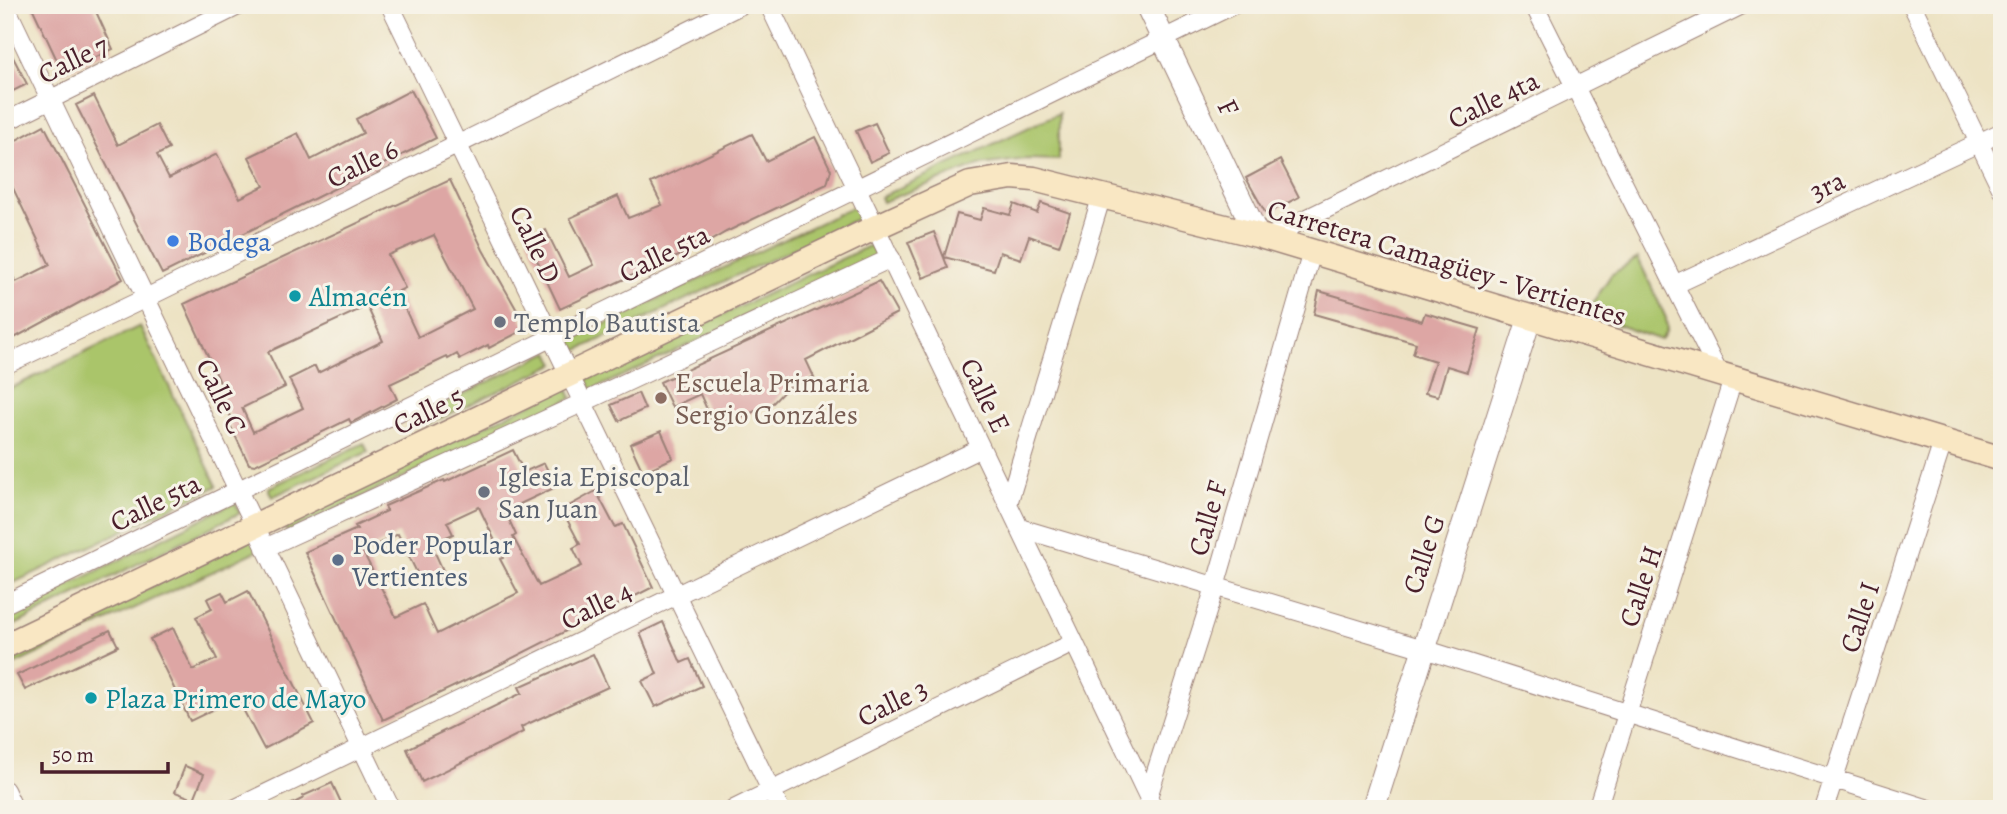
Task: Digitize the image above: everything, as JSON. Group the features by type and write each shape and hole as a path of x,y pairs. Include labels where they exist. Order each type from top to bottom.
{"main road":[{"name":"Carretera Camagüey - Vertientes","path":"876,227 970,184 1012,177 1034,178 1262,237 2002,459"},
{"name":"Calle 5","path":"5,646 260,537 571,374 876,227"}],"street":[{"name":"Calle C","path":"5,5 391,809"},
{"name":"Calle 7","path":"5,122 240,5"},
{"name":"Calle D","path":"390,5 780,809"},
{"name":"Calle 6","path":"5,365 741,5"},
{"name":"Calle E","path":"769,5 1151,803"},
{"name":"F","path":"1147,5 1262,237"},
{"name":"Calle 5ta","path":"5,604 1233,5"},
{"path":"1534,5 1675,285 1726,376"},
{"name":"Calle 4ta","path":"1262,237 1576,88 1742,5"},
{"path":"1912,5 2002,190"},
{"name":"3ra","path":"1675,285 2002,132"},
{"path":"1008,504 1102,194"},
{"name":"Calle F","path":"1151,803 1312,252"},
{"name":"Calle 5","path":"260,537 584,402 891,258"},
{"name":"Calle G","path":"1373,809 1530,317"},
{"name":"Calle H","path":"1597,809 1726,376"},
{"name":"Calle I","path":"1824,809 1943,442"},
{"name":"Calle 4","path":"234,809 981,447"},
{"path":"1020,528 1424,649 1929,809"},
{"name":"Calle 3","path":"734,809 1073,643"},
{"path":"5,790 14,809"}],"green space":[{"path":"1059,113 1059,160 1027,159 979,165 882,202 880,197"},
{"path":"855,206 861,217 576,351 571,340"},
{"path":"871,245 877,257 592,390 586,379"},
{"path":"1638,258 1666,318 1667,330 1661,340 1586,314 1611,275"},
{"path":"140,326 217,486 5,587 5,391"},
{"path":"549,352 555,364 427,425 422,414"},
{"path":"567,387 572,398 287,532 282,521"},
{"path":"364,443 368,452 272,497 268,488"},
{"path":"235,502 240,513 5,630 5,617"},
{"path":"254,538 259,550 5,669 5,655"}],"building":[{"path":"31,5 93,5 113,49 63,73"},
{"path":"5,42 27,84 5,95"},
{"path":"411,90 436,138 162,274 76,105 94,96 118,145 157,125 169,149 157,155 169,178 217,154 240,198 264,186 249,157 298,133 311,160 363,133 356,119"},
{"path":"875,123 889,153 870,162 856,131"},
{"path":"44,125 123,279 5,343 5,263 16,282 50,265 12,186 5,189 5,146"},
{"path":"752,134 766,161 815,137 831,170 827,184 698,248 560,309 527,239 546,230 569,277 594,265 570,218 618,196 628,218 662,205 651,183"},
{"path":"1280,160 1299,197 1266,214 1246,178"},
{"path":"450,180 483,250 527,328 489,348 488,345 460,359 457,354 448,359 447,357 390,384 397,399 351,423 349,419 255,465 249,464 229,423 233,421 219,393 224,391 184,304","holes":["434,235 473,309 418,337 397,292 405,288 388,255","367,306 383,341 318,373 315,366 289,379 303,408 253,432 242,408 285,387 268,352"]},
{"path":"1041,203 1070,213 1059,246 1029,236 1021,259 1000,252 994,270 944,257 957,214 980,220 984,208 1010,215 1014,204 1037,213"},
{"path":"934,232 948,268 923,278 908,242"},
{"path":"879,281 897,313 806,360 814,377 786,389 773,403 716,429 700,394 672,407 660,382"},
{"path":"1319,291 1422,321 1425,313 1480,329 1467,372 1447,366 1438,396 1425,393 1435,361 1413,354 1416,343 1314,314"},
{"path":"638,393 645,409 619,421 611,405"},
{"path":"661,431 673,458 643,472 630,444"},
{"path":"513,450 524,472 544,463 556,487 505,511 516,535 513,537 539,586 582,566 573,548 580,544 562,510 596,491 615,527 623,524 653,587 383,720 305,552 357,529 355,526 387,511 385,506 444,480 445,482","holes":["479,507 503,558 500,559 518,593 437,634 423,604 396,617 363,552 398,534 424,587 446,577 431,544 453,534 447,522"]},
{"path":"248,591 314,723 264,749 237,698 190,721 150,639 173,628 193,670 217,659 196,617 212,609 207,599 222,592 227,602"},
{"path":"663,622 681,663 690,659 702,686 655,707 642,681 657,674 640,633"},
{"path":"110,630 118,646 25,690 17,675"},
{"path":"593,654 608,687 521,727 523,732 422,782 407,749 522,693 519,687"},
{"path":"185,766 204,774 194,799 175,792"},
{"path":"332,783 344,809 282,809 304,798 303,796"}],"place":[{"name":"Bodega","path":"173,241"},
{"name":"Almacén","path":"295,296"},
{"name":"Templo Bautista","path":"500,322"},
{"name":"Escuela Primaria Sergio Gonzáles","path":"661,398"},
{"name":"Iglesia Episcopal San Juan","path":"484,492"},
{"name":"Poder Popular Vertientes","path":"338,560"},
{"name":"Plaza Primero de Mayo","path":"91,698"}]}
